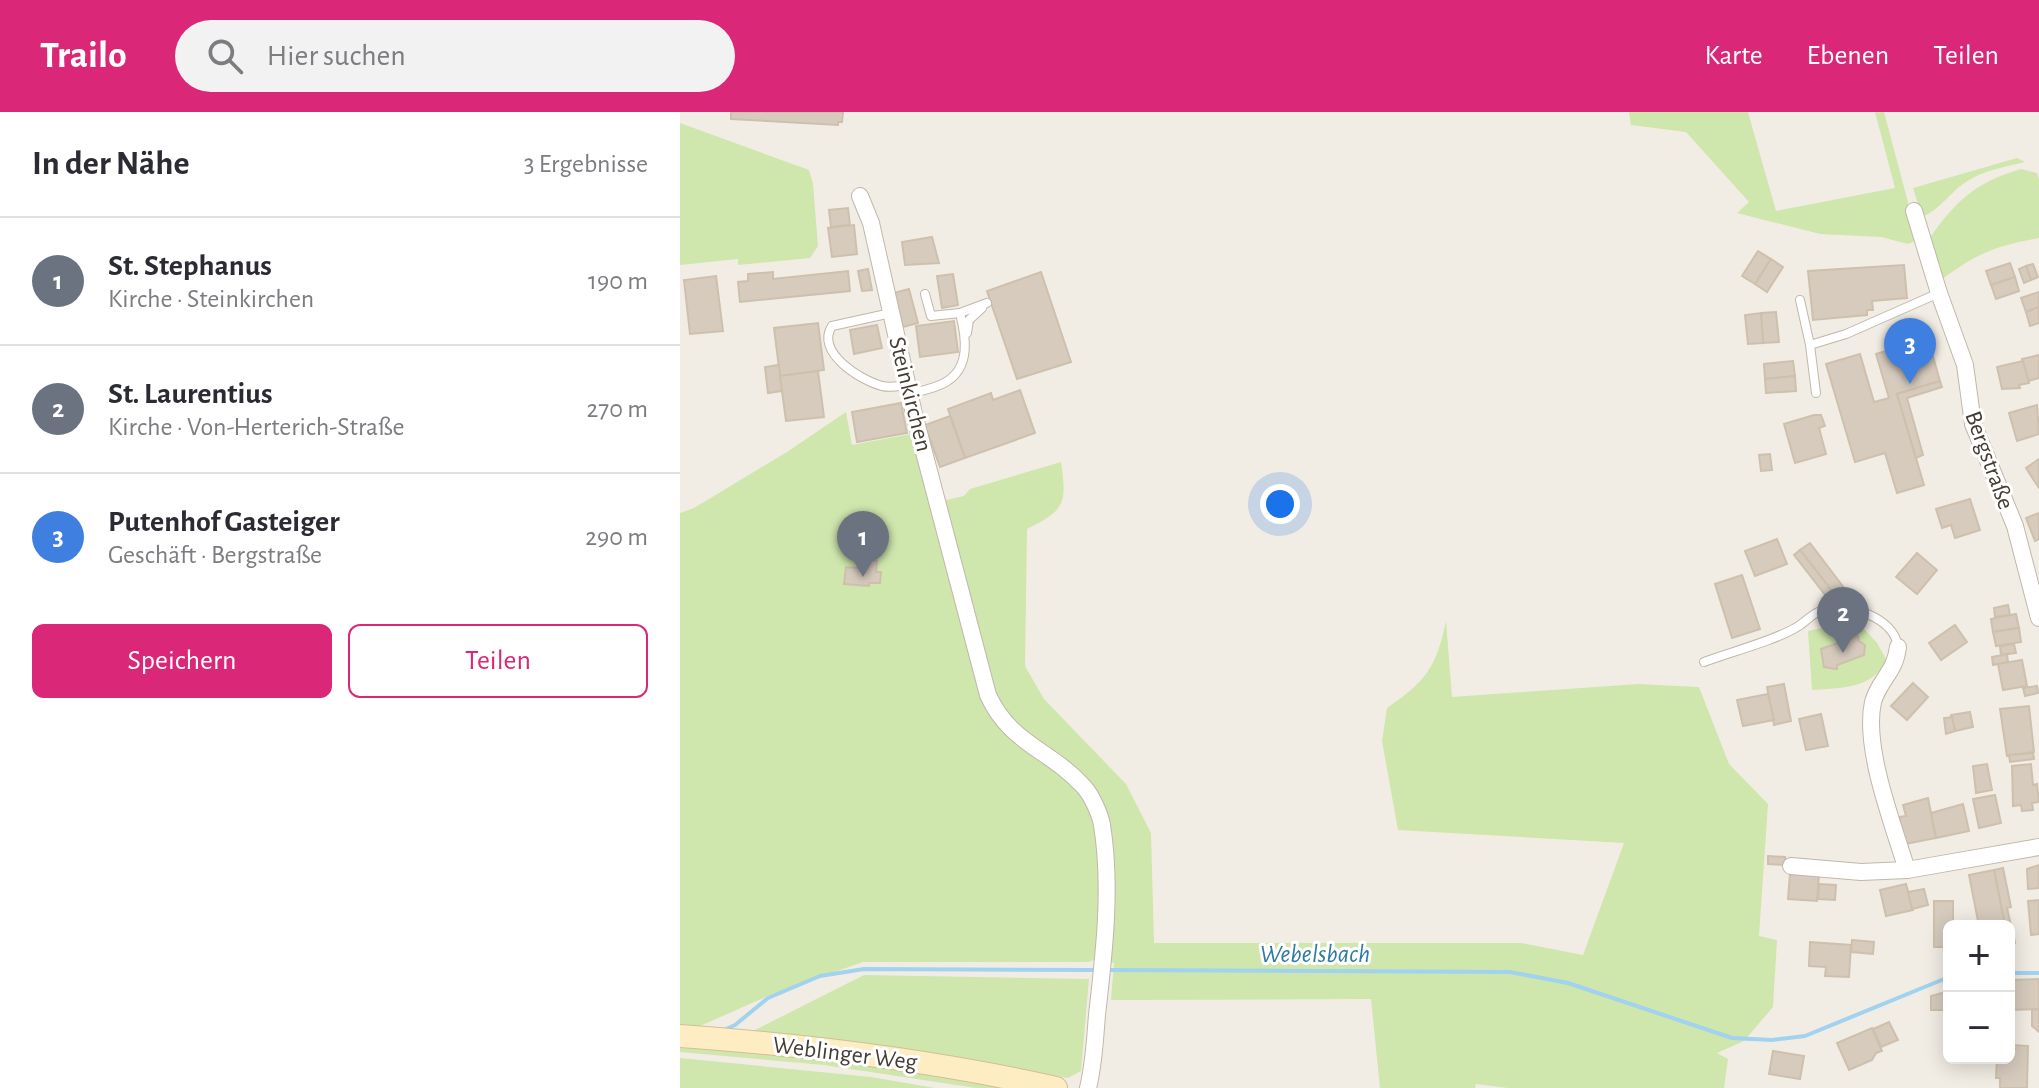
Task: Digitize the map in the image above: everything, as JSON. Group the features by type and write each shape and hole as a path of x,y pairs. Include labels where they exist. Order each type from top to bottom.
{"street":[{"name":"Steinkirchen","path":"860,196 871,223 908,390 988,695 997,715 1012,731 1069,772 1087,790 1102,821 1105,856 1102,962 1088,1088"},
{"name":"Bergstraße","path":"1914,211 1965,365 1973,424 2015,526 2039,618"},
{"path":"1898,647 1893,669 1876,691 1871,723 1872,741 1887,804 1907,870"},
{"path":"1791,866 1861,872 1907,870 2039,847"},
{"name":"Weblinger Weg","path":"681,1036 838,1049 993,1074 1056,1088"}],"lane":[{"path":"1810,345 1846,334 1939,293"},
{"path":"891,313 832,326 828,344 834,355 870,382 886,387 908,390 946,382 964,355 969,320 987,303 960,313 931,316 925,294"},
{"path":"1800,300 1816,393"},
{"path":"960,313 966,337"},
{"path":"1704,662 1796,628 1814,614 1834,609 1860,612 1886,625 1895,634 1898,647"}],"green space":[{"path":"1629,112 1748,112 1776,211 1895,188 1875,112 1884,112 1918,240 1908,244 1881,237 1820,234 1737,213 1749,202 1686,132 1631,125"},
{"path":"680,123 809,170 818,246 810,258 738,265 738,259 680,265"},
{"path":"2017,158 2025,162 1973,178 1922,217 1913,188"},
{"path":"2021,169 2037,173 2039,180 2039,238 1986,252 1938,282 1926,243 1936,229 1977,188"},
{"path":"846,412 852,445 922,432 942,501 964,496 970,489 1061,462 1064,488 1060,504 1056,511 1027,529 1025,666 1044,699 1126,784 1151,833 1154,943 1521,943 1583,955 1624,843 1398,830 1382,741 1387,708 1411,690 1427,672 1438,651 1446,621 1452,697 1638,684 1699,687 1729,764 1768,804 1759,936 1777,940 1773,1007 1744,1041 1717,1053 1728,1059 1724,1088 1508,1088 1476,1084 1475,1088 1380,1088 1371,999 1111,1000 1114,963 1098,959 1088,962 863,962 775,993 700,1026 680,1024 680,513 694,508 787,452"},
{"path":"1856,620 1877,643 1886,659 1881,669 1855,685 1812,690 1808,631"},
{"path":"864,975 1089,979 1081,1071 1068,1078 840,1040 753,1031"},
{"path":"680,1043 853,1058 1012,1088 976,1088 824,1065 680,1052"},
{"path":"680,1058 871,1077 935,1088 680,1088"}],"building":[{"path":"731,112 843,112 842,122 838,125 731,119"},
{"path":"848,208 850,225 831,227 829,210"},
{"path":"854,225 857,254 832,257 828,228"},
{"path":"932,237 939,263 905,265 902,242"},
{"path":"1758,251 1771,259 1755,284 1742,276"},
{"path":"1771,259 1783,267 1767,292 1755,284"},
{"path":"2010,263 2015,277 1991,285 1986,271"},
{"path":"2033,264 2038,277 2031,280 2026,266"},
{"path":"1904,265 1907,298 1872,301 1873,310 1867,310 1867,315 1813,320 1808,271"},
{"path":"2026,266 2031,280 2024,283 2019,269"},
{"path":"868,269 872,290 862,291 858,271"},
{"path":"848,271 850,291 740,302 738,282 748,281 748,274 773,272 773,279"},
{"path":"1041,272 1071,362 1017,379 987,291"},
{"path":"953,274 958,305 942,308 937,276"},
{"path":"716,276 723,331 690,334 684,280"},
{"path":"2015,277 2019,291 1996,299 1991,285"},
{"path":"909,289 918,323 903,327 894,293"},
{"path":"2039,292 2039,307 2026,312 2021,298"},
{"path":"2039,307 2039,323 2030,326 2026,312"},
{"path":"1776,312 1779,342 1763,343 1761,313"},
{"path":"1761,313 1763,343 1748,344 1745,315"},
{"path":"954,321 958,352 920,357 916,326"},
{"path":"818,323 824,370 780,376 774,328"},
{"path":"877,325 882,348 854,354 850,330"},
{"path":"1913,339 1914,343 1928,339 1940,381 1897,394 1924,485 1897,493 1885,453 1855,462 1826,364 1860,354 1874,402 1889,398 1876,354"},
{"path":"2039,355 2039,378 2028,381 2022,359"},
{"path":"1793,361 1795,376 1765,379 1764,364"},
{"path":"2023,361 2029,383 2019,385 2020,388 2002,389 1997,367"},
{"path":"779,365 782,391 768,393 765,367"},
{"path":"818,371 824,417 786,421 780,376"},
{"path":"1795,376 1796,391 1766,393 1765,379"},
{"path":"1940,381 1942,387 1907,398 1923,455 1916,458 1897,394"},
{"path":"1020,390 1035,433 965,458 948,409 991,393 993,400"},
{"path":"901,403 907,433 857,442 852,412"},
{"path":"2037,405 2039,434 2017,441 2009,413"},
{"path":"1821,415 1825,426 1819,428 1826,454 1795,463 1784,424"},
{"path":"950,416 965,458 940,467 925,425"},
{"path":"1770,454 1772,470 1761,471 1759,455"},
{"path":"2039,459 2039,488 2026,468"},
{"path":"1970,499 1980,530 1955,538 1951,525 1942,528 1936,509"},
{"path":"2039,513 2039,539 2035,541 2026,518"},
{"path":"1777,539 1787,564 1755,576 1745,551"},
{"path":"1810,543 1848,593 1839,600 1800,550"},
{"path":"1800,550 1839,600 1833,605 1794,555"},
{"path":"1917,553 1937,570 1917,594 1896,577"},
{"path":"867,560 877,561 876,572 881,572 880,583 869,583 869,586 844,584 846,567 867,569"},
{"path":"1742,575 1760,629 1732,638 1715,584"},
{"path":"2008,605 2010,615 1995,617 1994,608"},
{"path":"2016,614 2019,628 1993,632 1991,619"},
{"path":"1955,625 1967,642 1941,660 1929,643"},
{"path":"2019,628 2021,642 1996,646 1993,632"},
{"path":"1858,636 1865,645 1864,655 1837,665 1837,669 1824,667 1821,649"},
{"path":"2014,644 2016,653 2001,655 2000,646"},
{"path":"2007,654 2008,662 1993,665 1992,657"},
{"path":"2022,660 2027,686 2003,690 1998,664"},
{"path":"1913,683 1928,697 1907,720 1891,706"},
{"path":"1784,684 1791,721 1774,725 1767,687"},
{"path":"2037,686 2038,693 2025,696 2023,688"},
{"path":"1768,694 1774,720 1743,726 1737,700"},
{"path":"2029,706 2034,752 2007,756 2000,709"},
{"path":"1970,712 1973,727 1955,731 1951,715"},
{"path":"1821,714 1828,746 1806,750 1799,719"},
{"path":"1952,717 1955,731 1946,734 1944,718"},
{"path":"2033,753 2034,759 2010,762 2009,755"},
{"path":"1987,764 1992,790 1976,793 1973,766"},
{"path":"2031,764 2039,802 2032,803 2033,810 2022,811 2021,805 2013,806 2012,766"},
{"path":"1995,795 2001,823 1979,828 1973,799"},
{"path":"1928,798 1936,838 1905,844 1899,817 1906,816 1903,805"},
{"path":"1963,804 1969,831 1936,838 1931,813"},
{"path":"1768,856 1785,857 1785,865 1768,864"},
{"path":"2039,865 2039,888 2028,889 2027,869"},
{"path":"2003,868 2011,907 2007,908 2010,920 2004,920 1994,870"},
{"path":"1994,870 2004,920 1978,920 1969,875"},
{"path":"1790,874 1819,875 1817,901 1788,899"},
{"path":"1819,884 1836,885 1835,900 1818,899"},
{"path":"1906,884 1913,910 1886,916 1880,890"},
{"path":"1924,889 1928,905 1912,909 1908,892"},
{"path":"2039,900 2039,934 2031,935 2028,901"},
{"path":"1934,901 1953,901 1953,920 1943,920 1943,947 1934,947"},
{"path":"1852,940 1874,942 1873,954 1851,952"},
{"path":"1810,942 1851,945 1849,977 1825,976 1826,967 1809,966"},
{"path":"2039,979 2039,1009 2015,1010 2015,980"},
{"path":"1943,993 1943,1010 1931,1010 1931,996"},
{"path":"2039,1009 2039,1032 2032,1026 2032,1010"},
{"path":"1889,1022 1898,1040 1881,1047 1873,1029"},
{"path":"1872,1028 1882,1051 1876,1053 1872,1060 1849,1070 1837,1043"},
{"path":"2015,1045 2028,1046 2027,1088 2000,1088 2000,1078 1996,1078 1997,1064 2015,1064"},
{"path":"1773,1051 1804,1056 1800,1079 1769,1074"}],"waterway":[{"name":"Webelsbach","path":"722,1031 735,1025 768,998 820,976 864,969 1097,970"},
{"name":"Webelsbach","path":"1106,970 1510,972 1568,983 1732,1038 1772,1040 1805,1036 1943,979"},
{"name":"Webelsbach","path":"2015,973 2039,973"}],"place":[{"name":"Putenhof Gasteiger","path":"1910,384"},
{"name":"St. Stephanus","path":"863,577"},
{"name":"St. Laurentius","path":"1843,653"}]}
